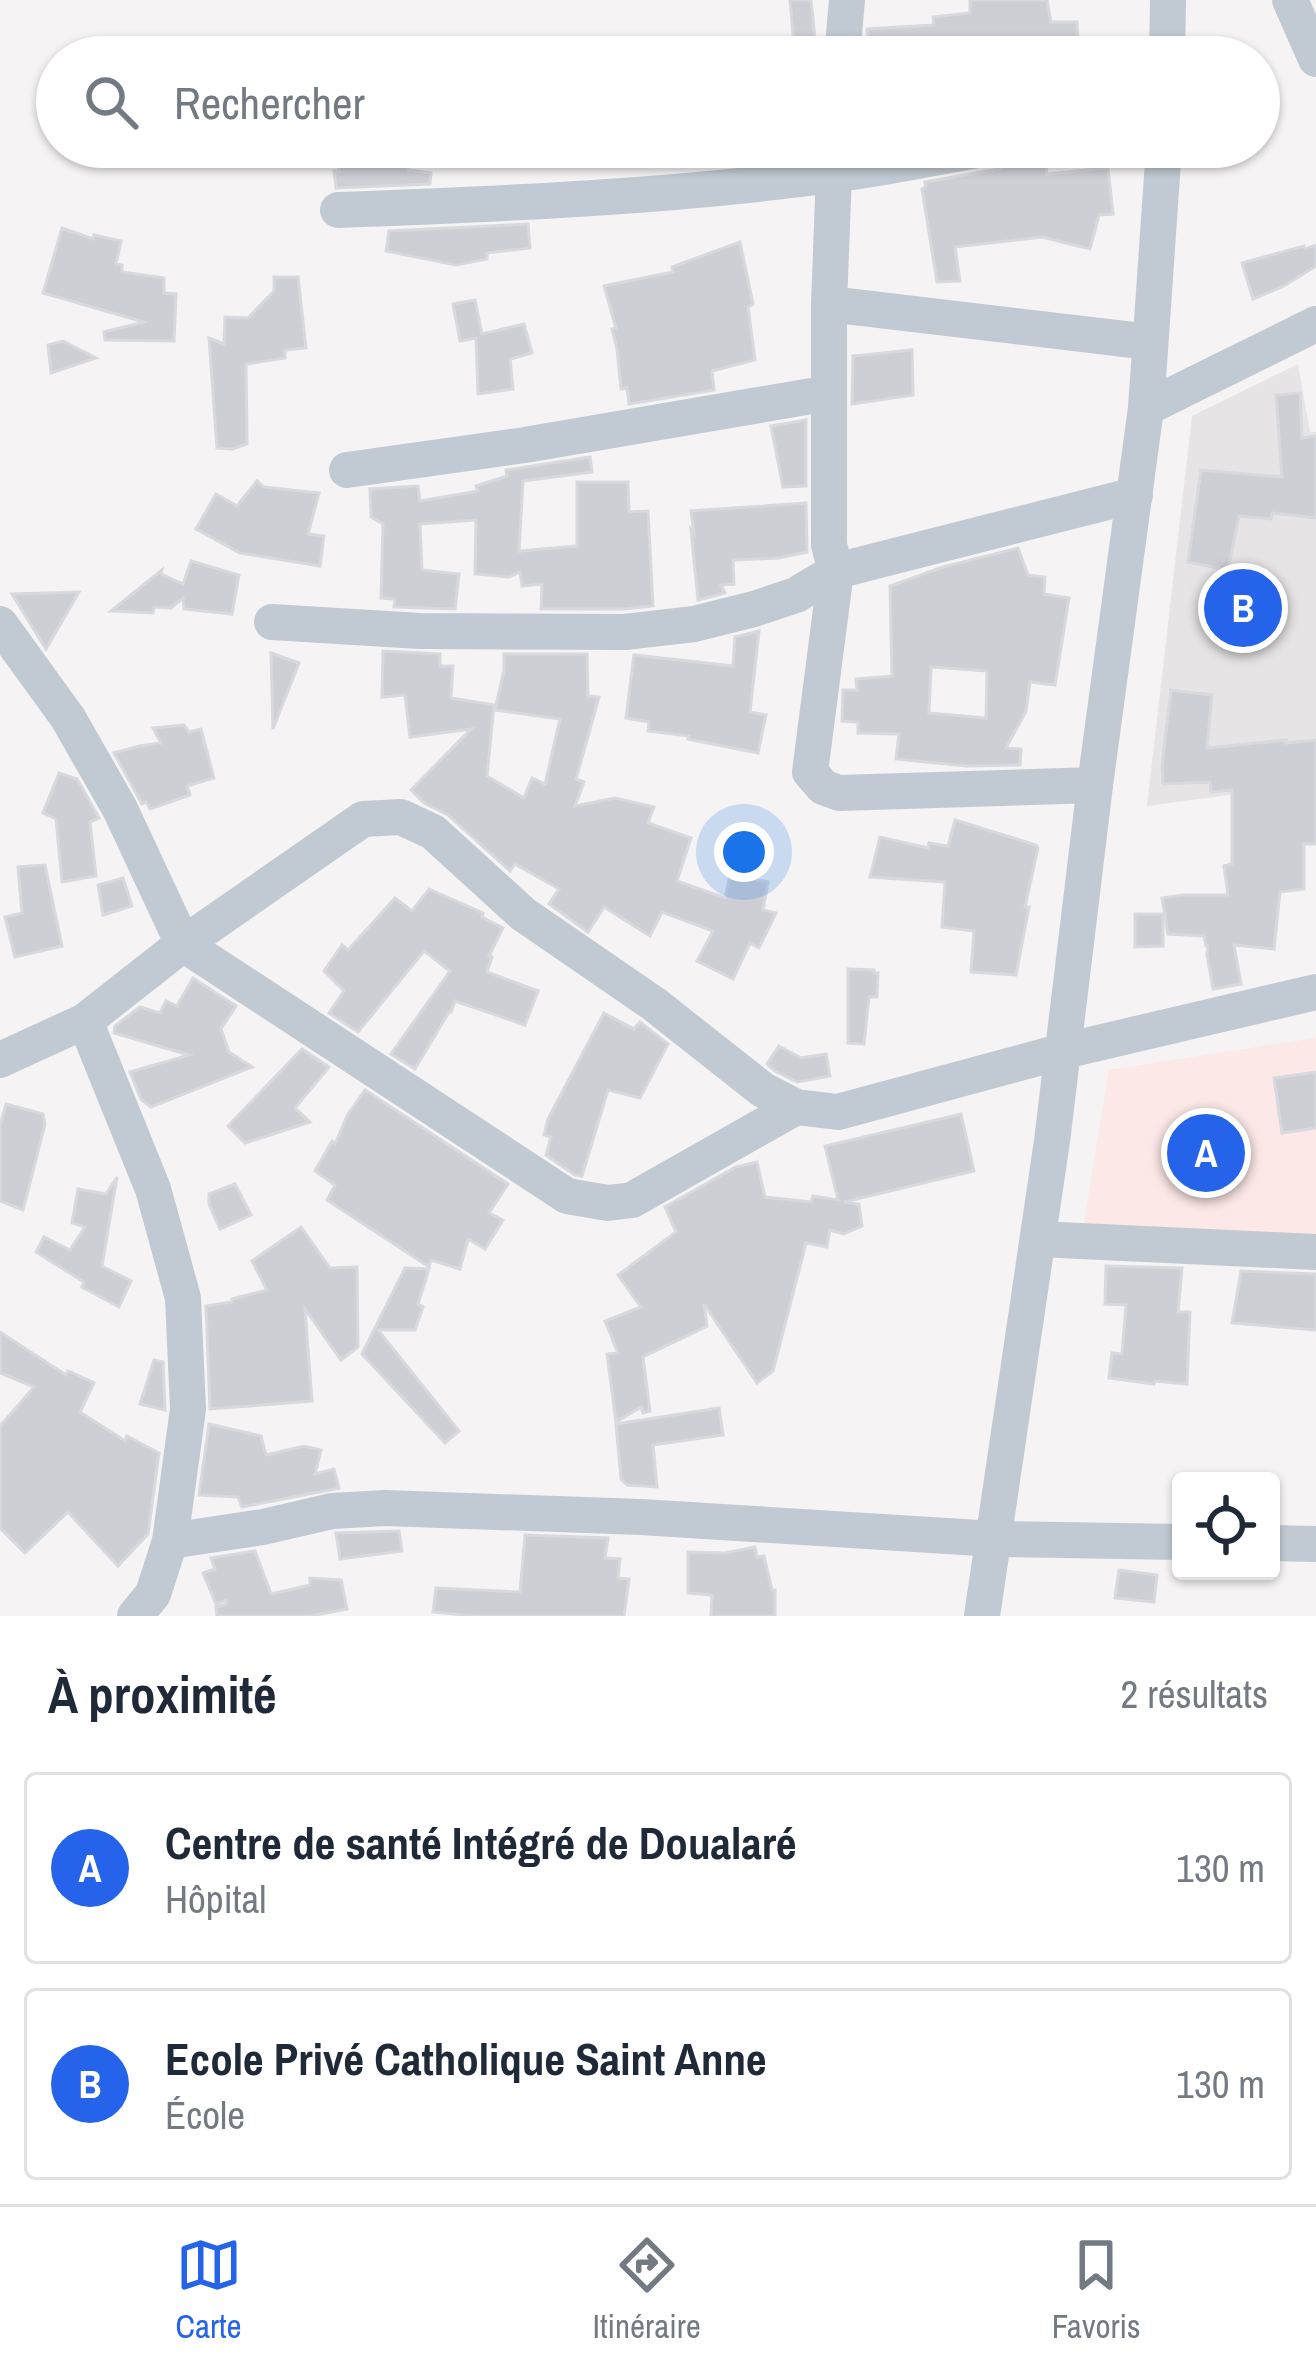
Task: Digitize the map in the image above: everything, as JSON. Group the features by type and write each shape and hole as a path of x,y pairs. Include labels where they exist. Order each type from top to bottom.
{"street":[{"path":"844,36 847,0"},
{"path":"1167,36 1168,0"},
{"path":"1301,6 1316,59"},
{"path":"338,210 536,203 784,168"},
{"path":"833,168 829,545 836,571 810,772 823,787 839,793 1095,785"},
{"path":"982,1616 1064,1052 1146,408 1162,168"},
{"path":"829,304 1150,342"},
{"path":"1146,408 1316,324"},
{"path":"347,470 829,393"},
{"path":"272,622 420,631 625,632 694,624 796,595 836,571 1135,495"},
{"path":"0,624 68,718 119,809 184,944 567,1196 608,1203 632,1199 796,1107"},
{"path":"0,1060 86,1021 184,944 363,819 401,817 433,832 523,914 654,1004 763,1090 796,1107 838,1112 1316,992"},
{"path":"86,1021 153,1189 182,1298 188,1409 170,1540 153,1594 135,1616"},
{"path":"1038,1239 1316,1252"},
{"path":"170,1540 332,1511 385,1508 640,1517 995,1539 1172,1542"},
{"path":"1280,1543 1316,1544"}],"shaded area":[{"path":"1298,364 1310,432 1316,432 1316,783 1147,806 1192,416"},
{"path":"1316,1038 1316,1244 1082,1235 1109,1070"}],"building":[{"path":"790,0 811,0 815,36 793,36"},
{"path":"970,0 1047,0 1051,22 1077,22 1078,36 868,36 867,29 934,25 933,17 970,13"},
{"path":"408,168 431,173 430,184 336,188 334,171"},
{"path":"1047,168 1047,174 1108,168 1113,214 1099,215 1090,249 1042,237 955,247 960,281 937,282 922,189 925,182 999,169"},
{"path":"528,224 530,248 487,253 487,259 456,265 386,251 389,231"},
{"path":"62,228 93,239 94,235 121,241 116,264 122,265 122,272 164,278 164,293 176,294 174,341 105,340 104,332 144,322 43,293"},
{"path":"740,242 753,304 748,307 755,360 712,371 714,390 629,404 627,388 621,389 612,329 616,328 604,286 673,272 672,267"},
{"path":"1316,245 1316,266 1253,299 1242,263"},
{"path":"274,277 298,277 306,348 285,350 285,358 246,364 247,444 217,448 209,338 224,344 225,317 248,318 274,291"},
{"path":"475,300 482,334 524,324 532,353 510,359 513,389 478,394 476,338 460,341 453,304"},
{"path":"63,341 96,358 51,373 48,345"},
{"path":"912,350 913,395 852,404 853,356"},
{"path":"1300,393 1302,438 1316,436 1316,518 1272,513 1271,519 1239,516 1228,570 1188,562 1201,470 1282,477 1276,395"},
{"path":"806,420 806,486 783,487 771,426"},
{"path":"590,457 592,472 523,481 519,551 577,546 577,482 628,482 629,512 648,511 653,606 541,609 542,584 522,586 520,572 509,577 475,574 476,520 420,524 422,570 459,574 455,609 394,607 395,599 381,598 383,524 371,517 370,489 418,486 420,501 478,491 476,486 507,476 506,470"},
{"path":"257,481 264,487 319,493 308,534 324,536 320,566 240,553 196,529 216,494 237,506"},
{"path":"806,503 807,552 733,560 734,584 721,585 725,593 698,600 691,511"},
{"path":"1018,548 1028,575 1045,577 1044,594 1069,598 1055,685 1030,682 1026,711 1006,748 1021,749 1020,765 896,759 899,734 858,733 858,722 842,721 843,690 857,690 856,679 892,676 890,586","holes":["931,667 987,671 986,718 929,713"]},
{"path":"191,561 239,575 232,614 184,609 183,598 171,608 154,607 153,613 111,611 162,570 161,574 183,584"},
{"path":"79,592 46,649 12,594"},
{"path":"759,631 750,712 766,715 758,753 648,731 649,722 626,718 634,655 733,666 735,637"},
{"path":"383,651 440,654 440,666 453,666 451,698 494,705 487,776 524,798 532,778 545,784 560,719 495,710 504,654 587,654 588,696 599,697 576,779 584,782 575,806 615,798 654,807 648,823 691,838 677,881 725,898 730,875 768,882 763,910 776,913 759,948 750,943 733,979 697,961 713,931 662,912 650,936 604,907 588,932 549,904 559,889 515,864 510,871 448,815 424,803 411,790 471,729 410,737 405,695 382,697"},
{"path":"271,653 299,663 273,729"},
{"path":"1171,690 1212,695 1207,748 1316,740 1316,844 1304,844 1304,889 1280,892 1274,949 1234,945 1241,984 1213,989 1204,936 1168,934 1162,898 1228,895 1224,866 1232,864 1232,790 1211,792 1210,782 1163,784"},
{"path":"184,725 189,732 201,729 214,778 187,786 190,795 150,809 146,802 142,804 114,753 161,743 153,728"},
{"path":"59,773 77,779 99,818 90,822 96,876 62,882 56,819 43,813"},
{"path":"955,820 1038,848 1016,975 971,972 974,931 942,927 945,882 870,877 880,837 928,848 929,843 948,846"},
{"path":"45,865 62,946 15,957 5,917 22,913 18,867"},
{"path":"123,878 132,906 103,915 98,885"},
{"path":"429,889 483,913 482,917 503,928 487,972 538,991 525,1025 455,1001 415,1069 391,1054 450,971 424,951 358,1032 329,1013 344,991 324,971 342,945 348,950 395,898 412,911"},
{"path":"1135,914 1163,914 1163,946 1135,947"},
{"path":"848,969 878,973 877,997 869,997 864,1044 848,1043"},
{"path":"193,978 236,1006 221,1029 229,1052 252,1067 151,1107 141,1099 130,1072 189,1055 114,1033 115,1026 140,1007 160,1013 166,1001 177,1006"},
{"path":"604,1013 634,1029 640,1022 668,1044 640,1098 608,1090 582,1176 575,1175 546,1155 551,1137 544,1135"},
{"path":"779,1046 801,1058 826,1054 830,1076 797,1082 775,1071 767,1064"},
{"path":"302,1049 329,1067 295,1108 310,1122 245,1143 228,1126"},
{"path":"1316,1072 1316,1128 1282,1133 1274,1078"},
{"path":"365,1090 508,1184 489,1213 503,1220 485,1249 468,1239 460,1269 431,1260 429,1267 327,1200 335,1185 315,1171"},
{"path":"6,1104 43,1114 45,1124 23,1210 0,1201 0,1126"},
{"path":"961,1114 974,1171 844,1202 859,1204 862,1226 844,1234 830,1230 827,1247 806,1243 773,1371 757,1383 704,1304 707,1326 643,1357 650,1411 643,1413 641,1407 616,1422 607,1354 618,1353 605,1321 641,1307 618,1275 676,1232 665,1207 736,1167 757,1162 765,1197 838,1200 825,1146"},
{"path":"117,1177 102,1266 131,1281 119,1307 82,1287 84,1282 36,1252 44,1237 70,1250 85,1227 72,1223 78,1189 106,1194"},
{"path":"235,1184 251,1215 220,1229 209,1194"},
{"path":"301,1227 330,1268 357,1267 358,1347 341,1360 305,1309 312,1401 210,1409 206,1306 267,1290 252,1261"},
{"path":"1106,1266 1182,1268 1178,1312 1190,1312 1187,1384 1109,1378 1112,1353 1122,1354 1126,1305 1105,1304"},
{"path":"405,1268 429,1269 415,1330 378,1330 459,1431 445,1443 362,1354"},
{"path":"1241,1271 1316,1274 1316,1330 1232,1323"},
{"path":"0,1332 66,1375 68,1371 94,1383 80,1412 125,1441 127,1436 159,1453 148,1534 118,1566 68,1512 25,1553 0,1528 0,1426 34,1387 0,1373"},
{"path":"154,1360 163,1362 165,1410 140,1404"},
{"path":"719,1408 723,1435 653,1445 657,1487 627,1485 621,1479 616,1424"},
{"path":"209,1424 261,1436 266,1455 304,1446 321,1450 315,1474 334,1469 339,1488 242,1507 238,1497 199,1495"},
{"path":"399,1531 402,1551 340,1559 336,1533"},
{"path":"525,1535 608,1538 605,1558 620,1559 618,1578 629,1579 624,1616 433,1612 436,1588 520,1592"},
{"path":"755,1547 757,1557 764,1556 775,1590 775,1616 711,1616 712,1595 688,1593 688,1552 725,1553"},
{"path":"255,1551 271,1594 310,1585 310,1578 341,1580 347,1609 310,1616 217,1616 216,1607 227,1604 226,1600 216,1604 203,1573 215,1569 211,1558"},
{"path":"1119,1570 1157,1575 1154,1602 1115,1598"}],"place":[{"name":"Ecole Privé Catholique Saint Anne","path":"1243,608"},
{"name":"Centre de santé Intégré de Doualaré","path":"1206,1153"}]}
